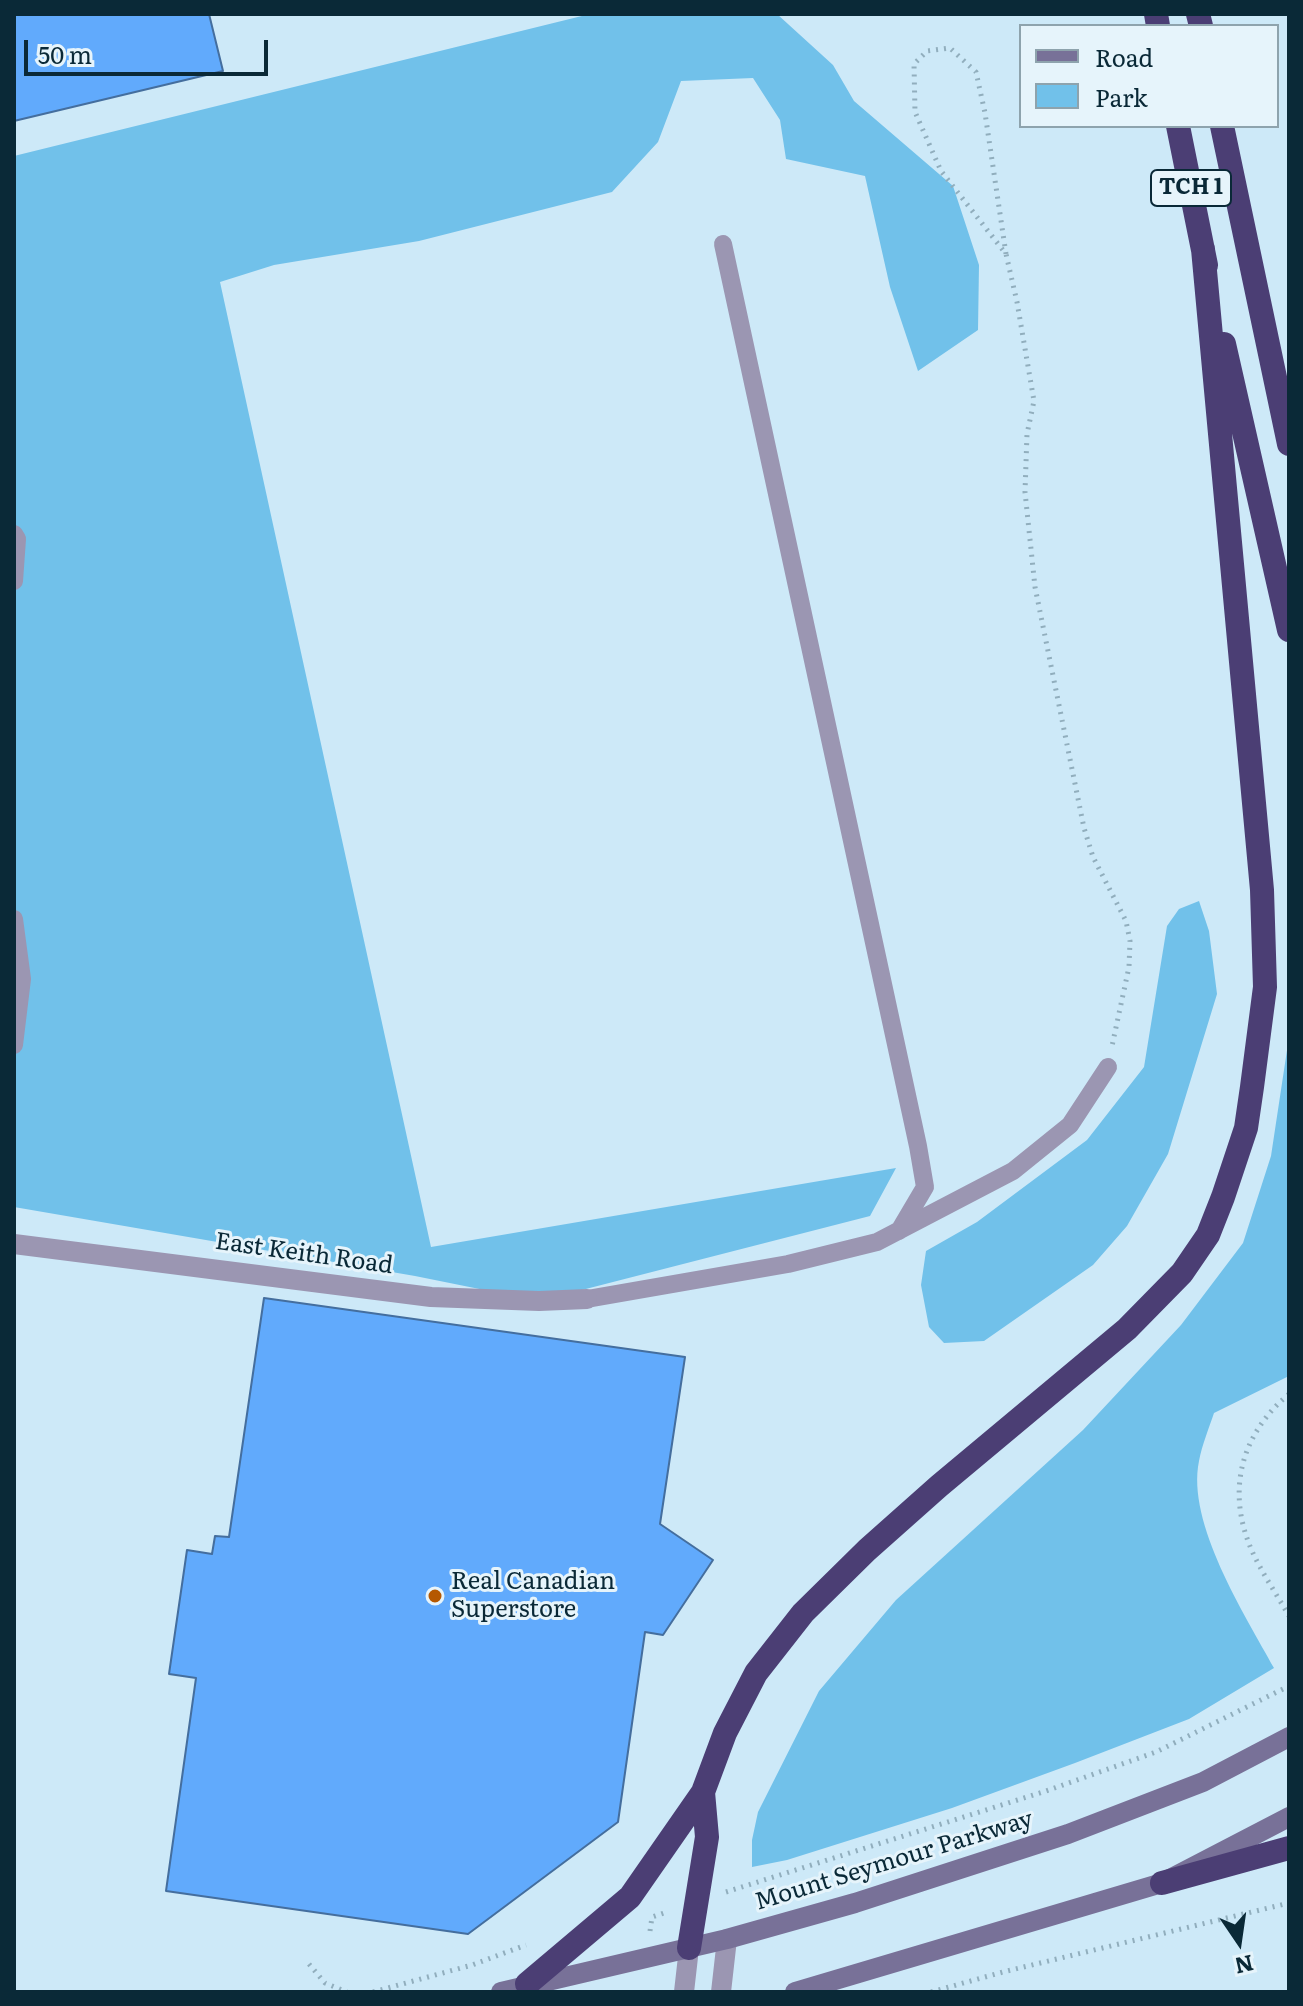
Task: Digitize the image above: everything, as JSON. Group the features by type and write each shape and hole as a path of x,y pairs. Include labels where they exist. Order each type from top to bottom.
{"highway":[{"name":"TCH 1","path":"1178,128 1289,630"},
{"name":"TCH 1","path":"1222,128 1289,444"},
{"path":"1246,239 1289,397"},
{"path":"527,1984 630,1897 703,1792 725,1733 756,1673 803,1613 918,1505 1127,1329 1182,1273 1208,1235 1228,1184 1246,1128 1260,1035 1265,987 1264,938 1203,249"},
{"path":"689,1948 707,1837 703,1792"},
{"path":"1162,1883 1289,1848"}],"main road":[{"name":"Mount Seymour Parkway","path":"501,1992 727,1939 855,1903 1068,1834 1203,1782 1289,1737"},
{"path":"801,1991 1162,1883 1289,1817"}],"street":[{"name":"East Keith Road","path":"14,1244 431,1297 539,1301 587,1299"},
{"path":"721,1992 727,1939"},
{"path":"684,1992 689,1948"}],"lane":[{"path":"723,244 918,1146 925,1187 899,1231"},
{"path":"14,534 17,539 14,581"},
{"path":"14,919 22,979 14,1045"},
{"path":"587,1299 788,1264 877,1242 1013,1171 1070,1125 1108,1067"}],"path":[{"path":"1006,254 941,171 915,112 914,64 927,51 950,48 976,72 985,113 1006,254 1034,401 1027,434 1025,492 1035,587 1084,828 1093,857 1126,921 1130,941 1129,967 1108,1067"},
{"path":"1289,1394 1272,1408 1247,1448 1238,1477 1242,1515 1251,1550 1289,1616"},
{"path":"761,1880 1046,1791 1156,1752 1289,1686"},
{"path":"931,1992 1289,1903"},
{"path":"373,1992 472,1965 538,1940"},
{"path":"309,1964 325,1983 347,1992"}],"green space":[{"path":"590,14 777,14 833,65 854,101 953,186 979,265 978,330 918,371 890,287 865,176 786,159 780,120 753,78 681,81 658,142 612,192 419,241 274,265 220,282 431,1247 896,1168 870,1216 539,1301 415,1276 14,1207 14,156"},
{"path":"1199,901 1209,931 1217,994 1168,1154 1127,1226 1093,1265 984,1341 944,1343 929,1327 921,1285 926,1251 977,1222 1087,1140 1144,1067 1167,926 1179,909"},
{"path":"1289,1037 1289,1376 1214,1413 1200,1455 1197,1486 1209,1540 1234,1596 1274,1668 1189,1719 1075,1763 952,1808 787,1860 752,1867 752,1840 758,1812 819,1691 896,1600 1083,1430 1181,1325 1243,1243 1271,1156"}],"building":[{"path":"14,14 209,14 223,71 14,121"},
{"name":"Real Canadian Superstore","path":"264,1298 685,1357 660,1524 713,1560 663,1635 645,1632 618,1822 468,1934 166,1891 196,1678 169,1674 187,1550 212,1554 215,1536 229,1537"}],"place":[{"name":"Real Canadian Superstore","path":"435,1596"}]}
